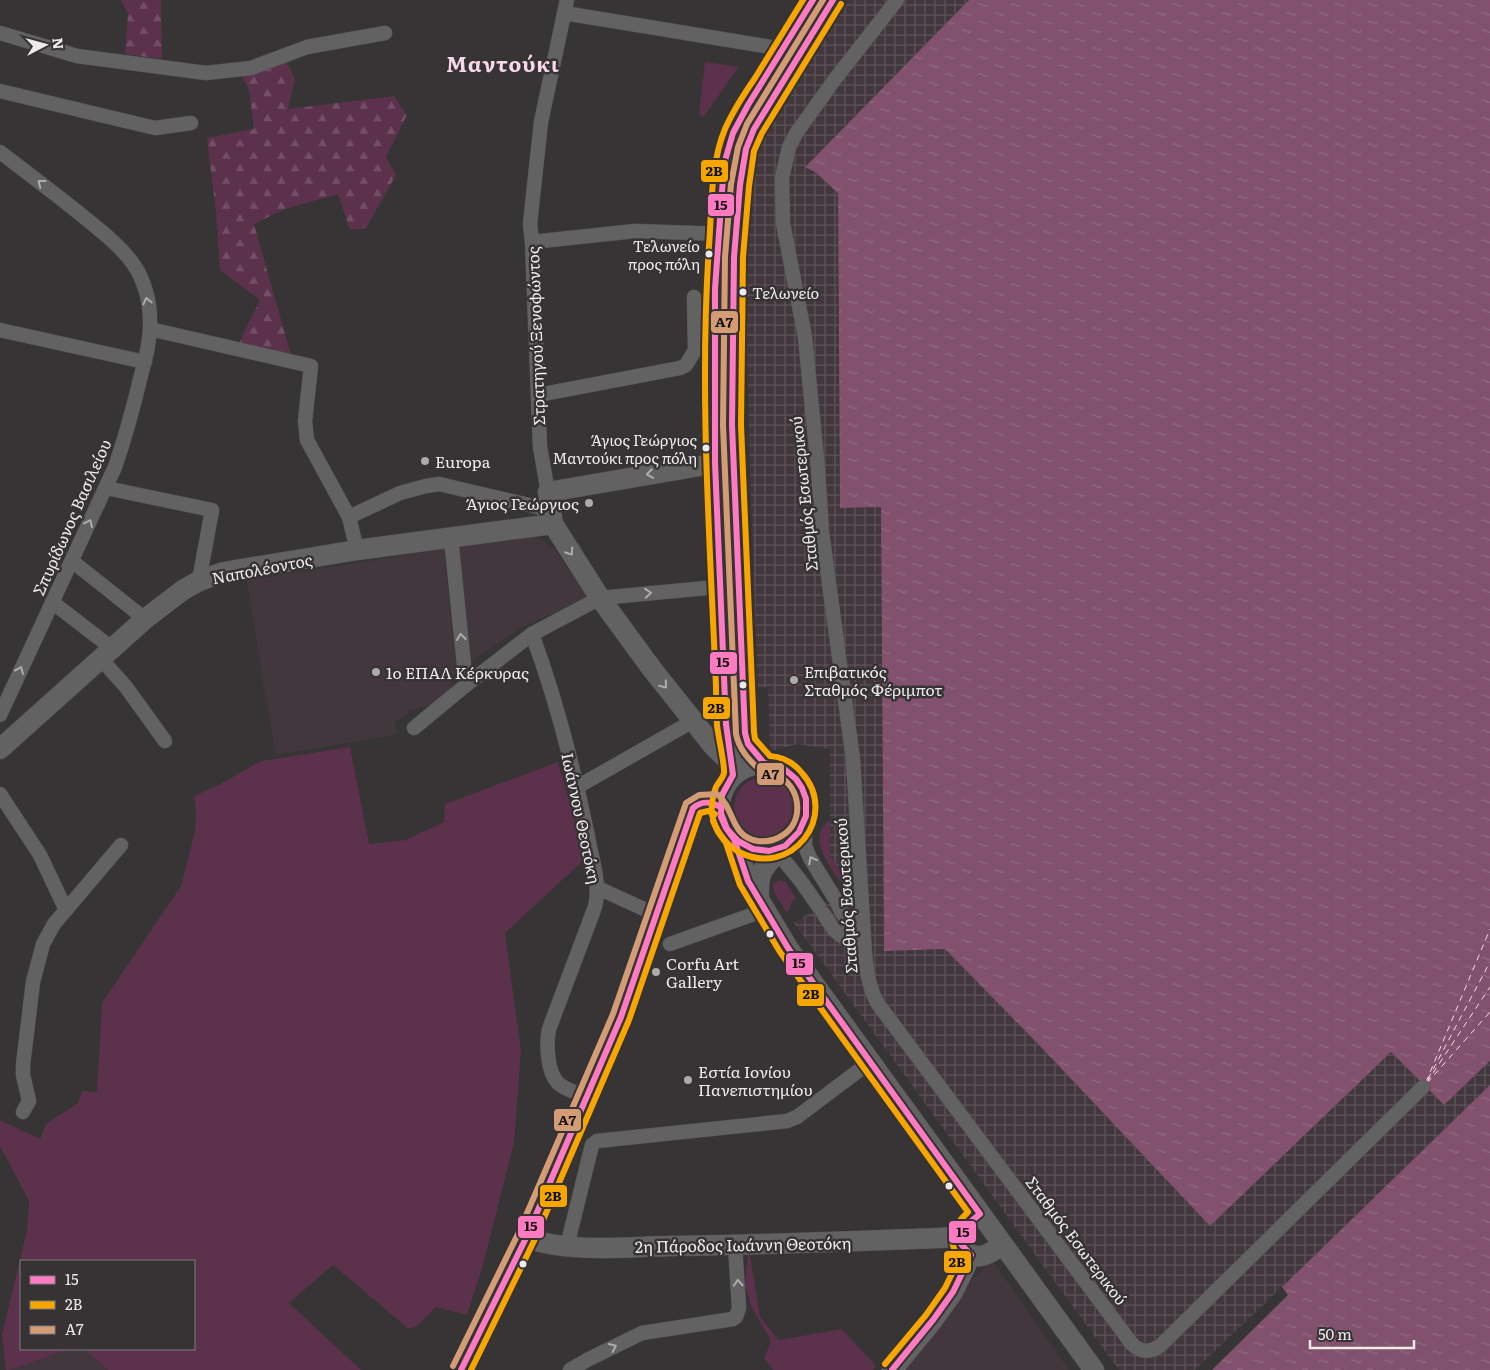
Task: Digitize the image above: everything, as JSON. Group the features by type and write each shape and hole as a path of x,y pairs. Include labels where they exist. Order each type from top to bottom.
{"main road":[{"path":"779,72 783,50 813,0"},
{"path":"833,0 779,72 739,121 730,142 724,164 727,234 714,349 724,462 729,586 726,724 733,770 723,791 720,807 726,828 734,839 744,873 788,948 1094,1370"},
{"name":"Ναπολέοντος","path":"0,749 145,619 183,590 199,581 224,572 357,550 451,538 724,462"},
{"name":"Στρατηγού Ξενοφώντος","path":"550,509 600,598 652,669 733,770"},
{"path":"729,586 745,733 748,743 766,764"},
{"path":"733,770 766,764 783,768 798,780 806,798 807,811 797,835 782,848 760,874 762,904"},
{"path":"461,1370 526,1238 621,1017 693,808 707,801 713,802 720,807"},
{"path":"734,839 749,848 762,851 782,848"},
{"path":"980,1214 963,1229 962,1245 966,1251 970,1255 983,1256 1002,1245"},
{"name":"2η Πάροδος Ιωάννη Θεοτόκη","path":"526,1238 547,1244 567,1246 735,1245 961,1237"},
{"path":"892,1370 953,1292 970,1255"}],"street":[{"name":"Σταθμός Εσωτερικού","path":"897,0 796,132 789,147 782,178 783,223 805,337 822,532 853,759 865,954 867,978 871,992 878,1004 1132,1344 1141,1350 1151,1351 1160,1346 1423,1087"},
{"path":"566,6 783,50"},
{"name":"Στρατηγού Ξενοφώντος","path":"550,509 540,447 530,224 541,122 566,6"},
{"path":"0,33 77,56 206,73 251,68 307,47 385,32"},
{"path":"0,91 155,128 190,123"},
{"name":"Σπυρίδωνος Βασιλείου","path":"0,152 65,201 111,240 130,260 139,275 146,294 150,328 145,362 127,433 106,488 0,715"},
{"path":"532,242 635,231 727,234"},
{"path":"538,395 680,368 714,349 694,298"},
{"path":"150,328 311,366 304,421 307,440 349,517 357,550"},
{"path":"0,330 145,362"},
{"path":"349,517 400,493 439,484 550,509"},
{"path":"106,488 212,510 199,581"},
{"path":"451,538 466,685"},
{"path":"72,561 145,619"},
{"path":"414,728 532,634 600,598 729,586"},
{"path":"52,602 107,654 126,687 165,742"},
{"name":"Ιωάννου Θεοτόκη","path":"532,634 556,702 578,787 598,888 595,907 549,1028 547,1042 548,1057 555,1080 565,1088 587,1097"},
{"path":"578,787 692,720"},
{"path":"0,794 40,855 66,910"},
{"path":"805,819 806,846 810,858 836,900 865,954"},
{"path":"23,1112 29,1101 23,1075 23,1065 36,967 48,933 120,846"},
{"path":"782,848 800,880 834,930 865,954"},
{"path":"598,888 657,915"},
{"path":"670,944 762,904"},
{"path":"567,1246 592,1145 597,1141 787,1121 797,1117 870,1062"},
{"path":"570,1370 642,1333 733,1319 739,1308 735,1245"}],"shaded area":[{"path":"848,0 969,0 805,166 815,172 838,193 840,508 881,507 884,950 945,949 1039,1045 1210,1226 1391,1052 1444,1105 1490,1061 1490,1085 1195,1370 1119,1370 794,923 848,887 830,855 830,749 797,744 770,751 768,687 758,688 750,470 745,240 757,153 760,146"},
{"path":"532,536 544,541 555,550 588,598 521,628 473,660 470,660 456,544"},
{"path":"444,549 457,675 450,676 452,688 432,705 408,710 409,714 395,721 397,733 390,736 276,755 247,580"},
{"path":"992,1260 1069,1370 905,1370 966,1285"},
{"path":"67,1350 85,1350 108,1370 10,1370"}],"green space":[{"path":"121,0 161,0 162,59 125,54 128,14"},
{"path":"286,61 295,79 288,109 394,96 407,115 386,157 396,175 366,228 350,230 338,194 285,209 254,224 291,355 238,345 260,300 220,270 216,213 207,138 254,129 249,90 240,72"},
{"path":"705,62 738,68 702,117 699,113"},
{"path":"350,747 369,844 406,840 444,822 445,804 558,762 586,858 505,933 521,1051 514,1143 483,1265 467,1315 436,1307 417,1326 409,1329 333,1265 289,1303 361,1370 108,1370 85,1350 195,1350 195,1260 20,1260 20,1350 67,1350 6,1370 2,1335 27,1230 29,1201 0,1146 0,1120 40,1139 46,1124 78,1103 82,1091 97,1092 102,1003 181,886 195,831 196,812 194,796 217,786 261,761"},
{"path":"764,777 780,782 785,786 789,791 794,807 789,823 785,828 780,832 764,837 748,832 743,828 739,823 734,807 739,791 743,786 748,782"},
{"path":"830,820 830,855 848,884 844,887 828,863 820,844 820,835 823,827"},
{"path":"779,880 786,882 796,899 792,901 789,910 786,912 774,892 773,884"},
{"path":"748,1254 750,1255 760,1317 779,1340 842,1329 876,1366 873,1370 773,1370 764,1358 770,1344 770,1339 752,1308 745,1285"}],"water":[{"path":"969,0 1490,0 1490,1061 1444,1105 1391,1052 1210,1226 1039,1045 945,949 884,951 881,507 840,508 838,193 815,172 805,167"},
{"path":"1490,1085 1490,1370 1212,1370 1288,1295 1282,1287"}],"ferry route":[{"path":"1426,1082 1490,929"},
{"path":"1428,1079 1490,962"},
{"path":"1427,1082 1490,987"},
{"path":"1427,1083 1490,1012"}],"transit line":[{"name":"2B","path":"803,0 725,129 714,172 711,202 706,301 706,467 717,720 724,769 714,793 712,814 718,831 730,845 739,852 758,858 776,857 792,850 804,839 812,824 816,807 812,790 802,773 788,761 770,756 755,739 754,732 741,425 743,257 749,186 754,151 762,133 841,4"},
{"name":"15","path":"813,0 748,105 733,133 724,164 715,289 715,463 726,724 733,775 722,795 721,813 727,829 738,841 753,849 769,851 785,846 799,832 806,816 806,799 796,779 783,768 764,763 748,744 745,733 732,425 734,257 740,185 746,149 754,129 833,0"},
{"name":"A7","path":"453,1366 518,1234 613,1014 686,803 699,795 717,794 723,800 742,834 758,841 771,840 783,835 794,823 797,815 796,799 789,785 780,777 761,771 742,749 736,734 723,425 725,257 731,184 738,147 747,124 823,0"},
{"name":"15","path":"461,1370 526,1238 621,1017 693,808 706,803 720,807"},
{"name":"2B","path":"471,1370 534,1241 629,1020 700,813 708,811 715,814"},
{"name":"15","path":"721,817 734,839 748,881 788,948 980,1214 963,1230 961,1244 971,1255 953,1292 892,1370"},
{"name":"2B","path":"713,821 726,843 740,885 780,952 968,1212 959,1222 953,1234 953,1245 960,1257 945,1288 926,1315 885,1364"}],"place":[{"name":"Τελωνείο προς πόλη","path":"709,254"},
{"name":"Τελωνείο","path":"743,292"},
{"name":"Άγιος Γεώργιος Μαντούκι προς πόλη","path":"706,448"},
{"name":"Europa","path":"425,461"},
{"name":"Άγιος Γεώργιος","path":"589,503"},
{"name":"1ο ΕΠΑΛ Κέρκυρας","path":"376,672"},
{"name":"Επιβατικός Σταθμός Φέριμποτ","path":"794,680"},
{"name":"Corfu Art Gallery","path":"656,972"},
{"name":"Εστία Ιονίου Πανεπιστημίου","path":"688,1080"}],"district":[{"name":"Μαντούκι","path":"503,62"}]}
